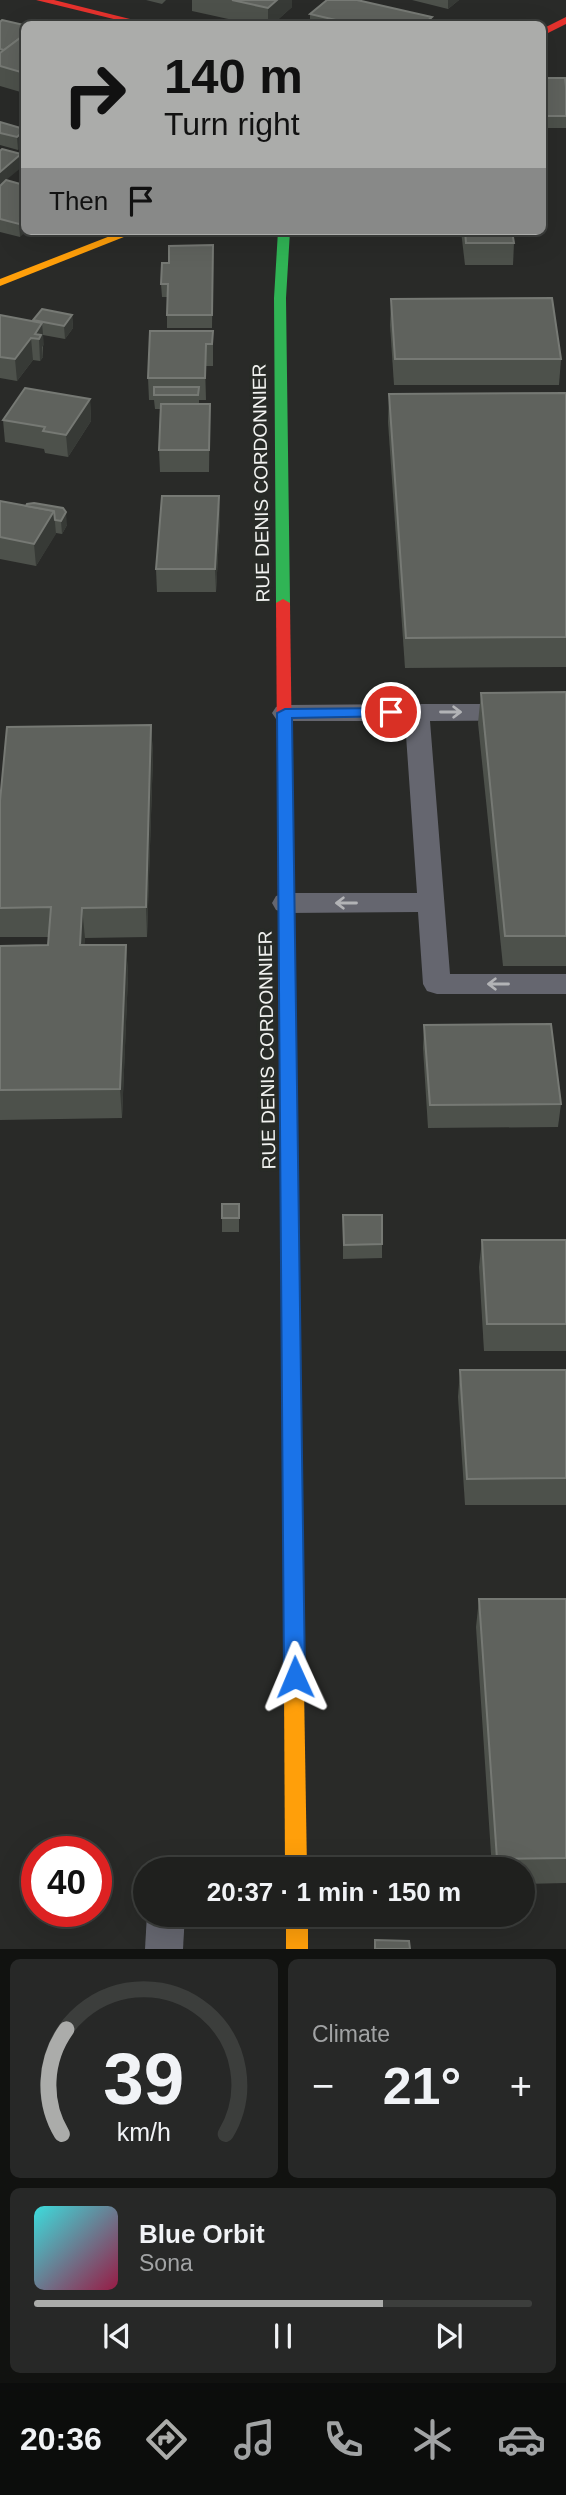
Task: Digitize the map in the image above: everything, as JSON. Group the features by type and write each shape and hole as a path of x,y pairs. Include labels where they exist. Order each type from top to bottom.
{"street":[{"path":"41,0 132,21"},
{"path":"546,31 566,20"},
{"path":"0,283 123,235"},
{"name":"RUE DENIS CORDONNIER","path":"284,235 280,298 296,1857"},
{"path":"297,1927 297,1949"}],"lane":[{"path":"417,712 437,984 566,984"},
{"path":"285,713 566,712"},
{"path":"286,903 431,902"},
{"path":"164,1949 165,1927"}],"building":[{"path":"232,0 277,0 268,8"},
{"path":"327,0 357,0 432,17 427,21 340,21 310,14"},
{"path":"2,20 21,24 21,37 4,50 0,49"},
{"path":"21,37 21,72 0,66 0,53"},
{"path":"546,78 565,78 566,116 546,116"},
{"path":"0,122 21,128 21,134 17,137 0,133"},
{"path":"2,149 21,154 0,172 0,151"},
{"path":"6,180 21,184 19,224 0,219 0,186"},
{"path":"465,235 513,235 514,243 466,243"},
{"path":"213,245 212,315 167,315 168,284 161,284 162,263 169,263 169,246"},
{"path":"552,298 561,359 395,359 391,299"},
{"path":"42,309 72,315 64,326 33,320"},
{"path":"0,315 42,323 35,334 41,335 39,339 31,338 15,359 0,357"},
{"path":"150,331 213,331 212,344 206,344 205,378 148,378"},
{"path":"154,387 199,387 198,395 154,395"},
{"path":"25,388 90,399 66,435 43,431 45,427 3,420"},
{"path":"566,393 566,637 406,638 389,394"},
{"path":"161,404 210,404 209,450 159,450"},
{"path":"162,496 219,496 215,569 156,569"},
{"path":"0,501 54,511 34,544 0,537"},
{"path":"34,503 63,508 66,512 61,521 55,520 54,511 26,506"},
{"path":"566,692 566,936 505,936 481,693"},
{"path":"151,725 146,907 82,908 80,945 126,945 120,1089 0,1090 0,946 48,945 51,907 0,908 0,801 7,727"},
{"path":"551,1024 561,1104 430,1105 424,1025"},
{"path":"222,1204 239,1204 239,1218 222,1218"},
{"path":"343,1215 382,1215 382,1244 344,1245"},
{"path":"482,1240 566,1240 566,1324 487,1324"},
{"path":"460,1370 566,1370 566,1478 467,1479"},
{"path":"479,1599 566,1599 566,1858 497,1857"},
{"path":"375,1940 409,1941 410,1949 375,1949"}],"traffic: fast":[{"path":"283,603 280,298 284,235"},
{"path":"286,908 290,1237"}],"traffic: slow":[{"path":"0,283 123,235"},
{"path":"294,1688 296,1857"},
{"path":"297,1927 297,1949"}],"traffic: jam":[{"path":"41,0 132,21"},
{"path":"546,31 566,20"},
{"path":"283,603 286,908"},
{"path":"290,1237 294,1688"}],"route":[{"path":"295,1677 285,713 391,712"}]}
